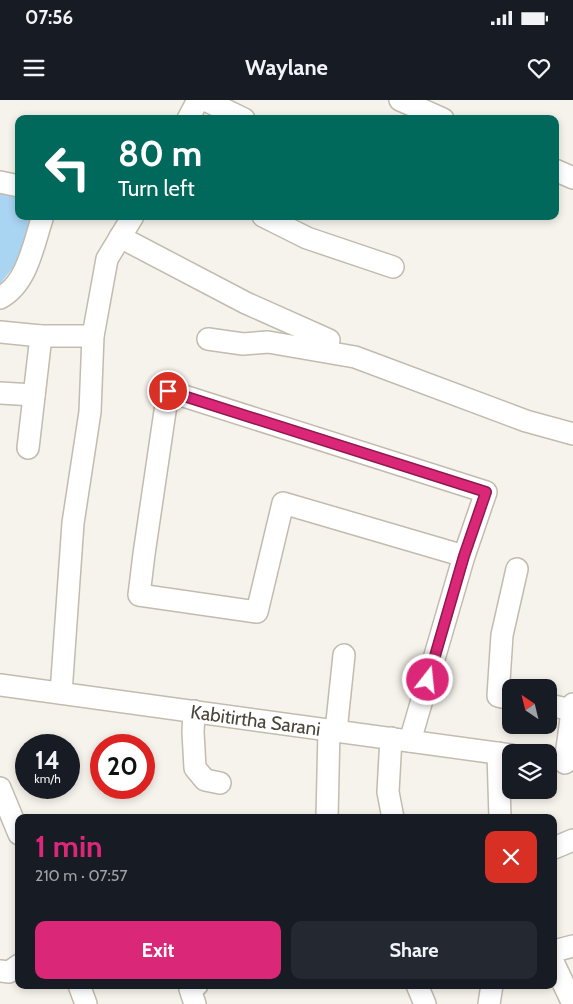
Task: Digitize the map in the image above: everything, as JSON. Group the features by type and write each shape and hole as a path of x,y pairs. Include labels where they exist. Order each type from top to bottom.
{"street":[{"path":"190,115 198,100"},
{"path":"205,100 236,115"},
{"path":"400,100 433,115"},
{"path":"559,172 573,178"},
{"path":"0,182 15,185"},
{"path":"0,298 16,285 24,273 42,220"},
{"path":"61,693 73,523 90,412 93,336 107,259 131,220"},
{"path":"271,220 308,238 393,267"},
{"path":"120,237 246,303 329,340"},
{"path":"0,332 41,336 93,336"},
{"path":"28,448 41,336"},
{"path":"208,339 243,344 268,342 355,357 526,421 573,434"},
{"path":"391,814 388,792 400,740 464,556 486,492 168,391 139,595 257,612 283,503 464,556"},
{"path":"0,393 34,395"},
{"path":"502,697 498,696 502,635 517,569"},
{"path":"327,814 333,730 344,655"},
{"name":"Kabitirtha Sarani","path":"0,685 502,754"},
{"path":"558,706 573,707 562,762"},
{"path":"194,711 195,768 205,780 220,783"},
{"path":"500,814 502,792"},
{"path":"2,798 15,826"},
{"path":"557,847 573,840"},
{"path":"557,951 573,946"},
{"path":"0,971 10,972 15,968"},
{"path":"557,970 573,1004"},
{"path":"80,989 86,1004"},
{"path":"190,989 196,1004"},
{"path":"419,989 425,1004"},
{"path":"489,1004 491,989"}],"water":[{"path":"0,191 15,195 15,220 29,220 22,256 0,284"}],"route":[{"path":"168,391 486,492 464,556 428,680"}]}
